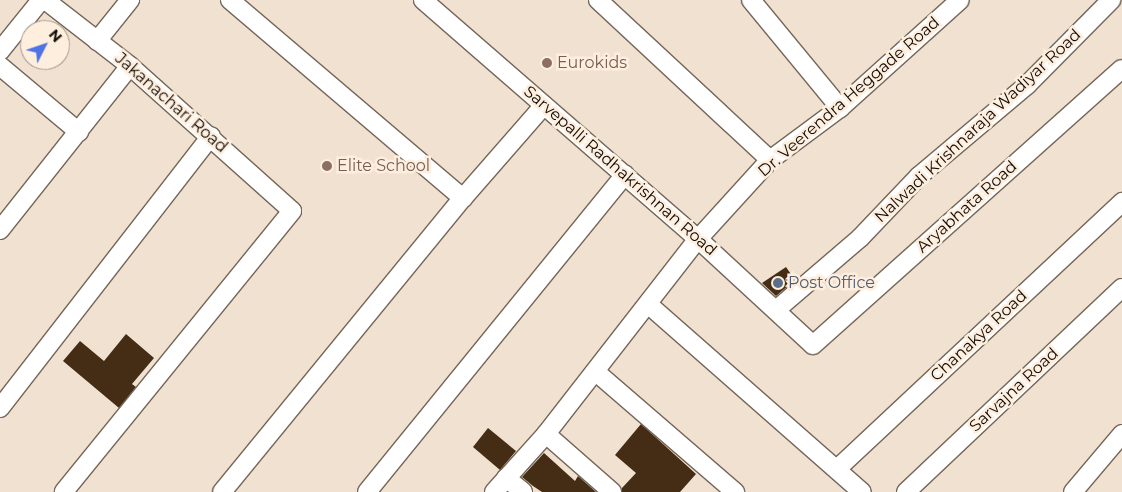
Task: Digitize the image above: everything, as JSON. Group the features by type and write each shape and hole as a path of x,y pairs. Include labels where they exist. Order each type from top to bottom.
{"street":[{"path":"0,51 41,0"},
{"name":"Jakanachari Road","path":"46,0 130,66 211,136 292,211 64,492"},
{"path":"98,41 130,0"},
{"path":"230,0 251,6 463,198"},
{"name":"Sarvepalli Radhakrishnan Road","path":"423,0 698,238 813,345"},
{"path":"751,0 840,108"},
{"name":"Dr. Veerendra Heggade Road","path":"494,492 546,434 596,372 698,238 770,160 840,108 960,0"},
{"name":"Nalwadi Krishnaraja Wadiyar Road","path":"776,310 860,238 919,176 1027,85 1112,0"},
{"path":"601,1 770,160"},
{"path":"0,66 79,132"},
{"path":"0,230 130,66"},
{"name":"Aryabhata Road","path":"813,345 1122,69"},
{"path":"222,492 463,198 544,105"},
{"path":"0,408 211,136"},
{"path":"367,492 625,175"},
{"name":"Chanakya Road","path":"837,469 1122,202"},
{"name":"Sarvajna Road","path":"906,492 1122,288"},
{"path":"648,305 862,492"},
{"path":"596,372 736,492"},
{"path":"546,434 612,492"},
{"path":"1073,492 1122,434"},
{"path":"506,478 523,492"}],"building":[{"name":"Post Office","path":"786,267 795,280 776,296 762,283"},
{"path":"126,334 154,358 132,384 136,387 119,408 63,361 80,341 104,361"},
{"path":"641,424 696,474 680,492 622,492 622,488 636,473 615,455"},
{"path":"488,428 516,451 500,470 473,447"},
{"path":"544,453 575,481 578,476 596,492 542,492 533,486 522,477"}],"place":[{"name":"Eurokids","path":"547,63"},
{"name":"Elite School","path":"327,166"},
{"name":"Post Office","path":"778,283"}]}
